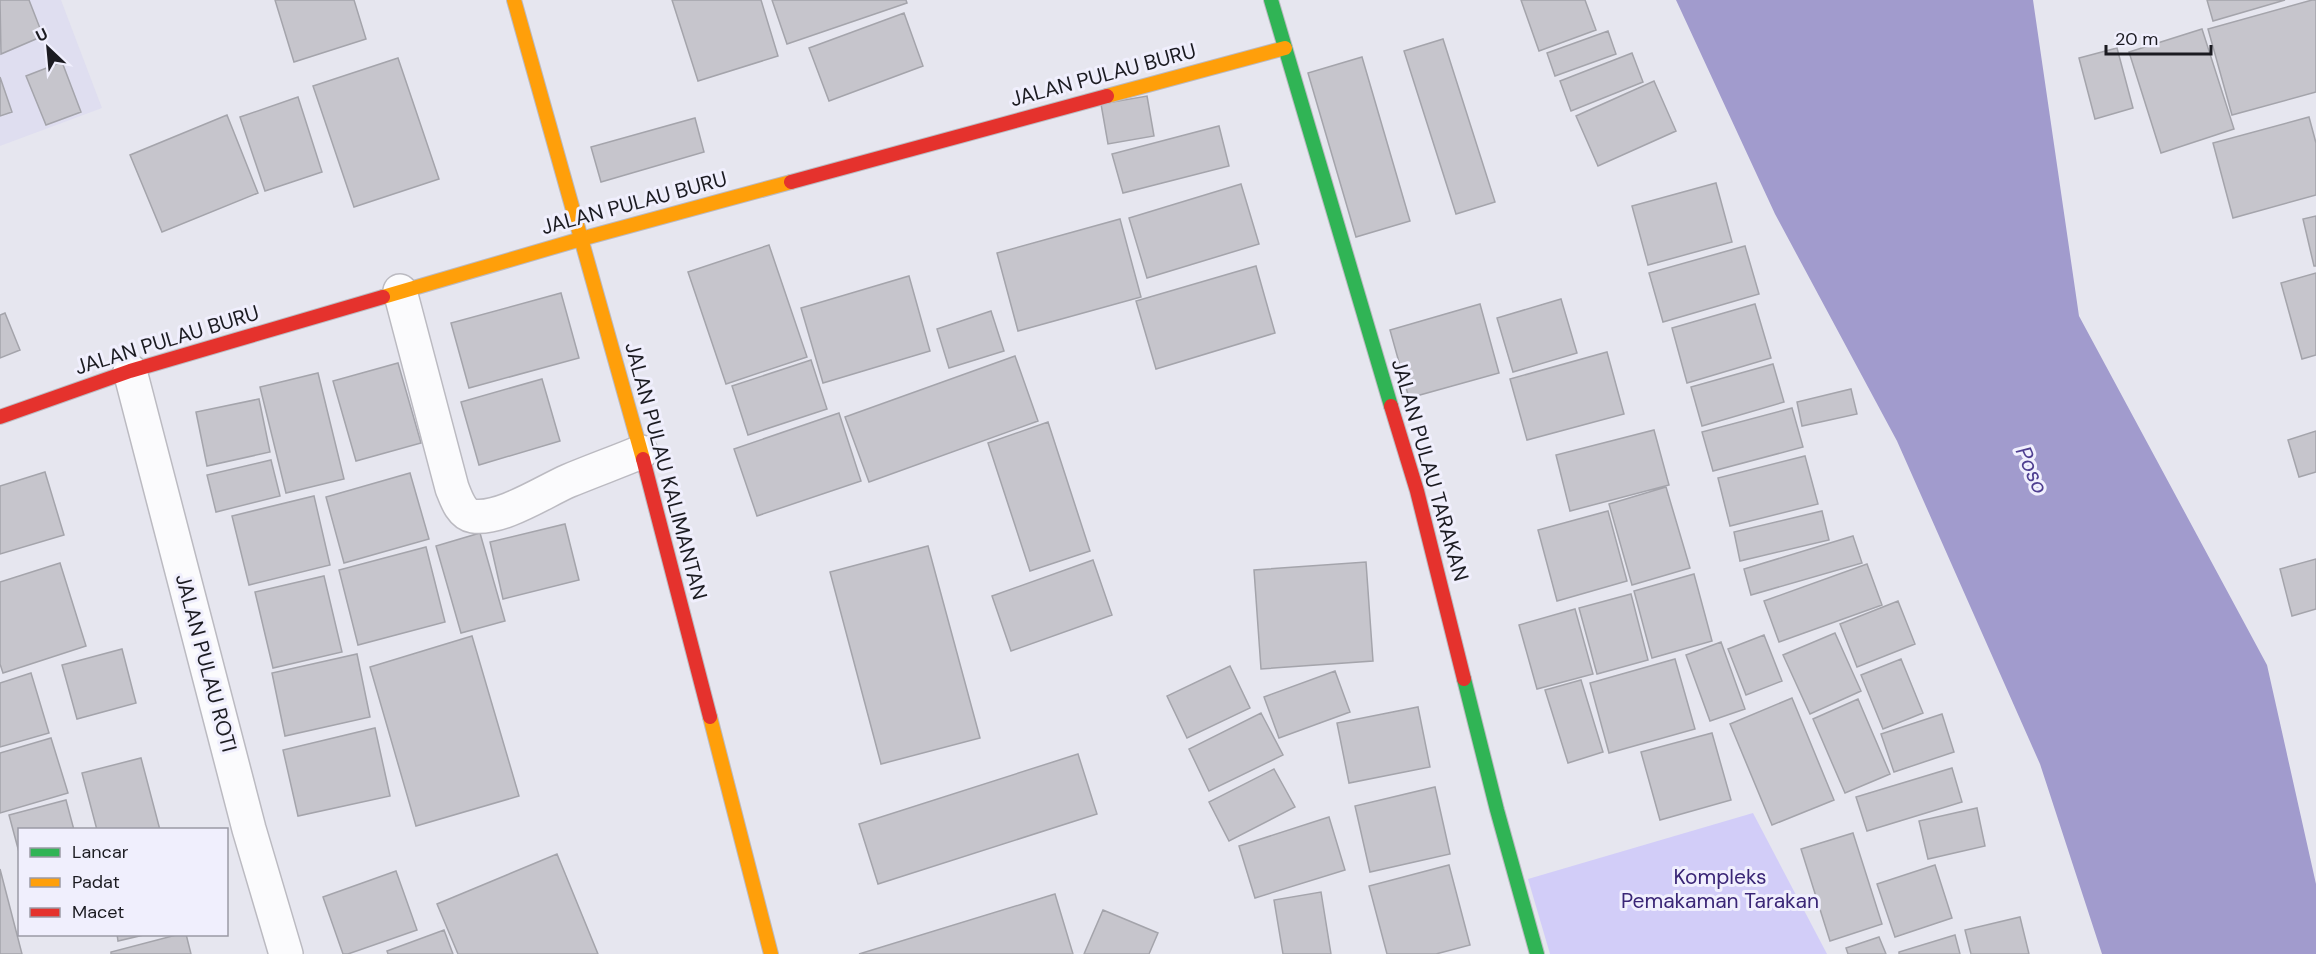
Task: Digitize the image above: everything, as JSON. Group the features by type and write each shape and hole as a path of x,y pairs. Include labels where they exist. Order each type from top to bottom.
{"street":[{"name":"JALAN PULAU KALIMANTAN","path":"514,0 641,452 771,954"},
{"name":"JALAN PULAU TARAKAN","path":"1271,0 1419,501 1497,810 1537,954"},
{"name":"JALAN PULAU BURU","path":"0,417 130,371 581,239 1285,48"},
{"path":"400,291 452,488 461,508 471,516 488,515 517,505 568,481 641,452"},
{"name":"JALAN PULAU ROTI","path":"130,371 249,829 286,954"}],"shaded area":[{"path":"0,0 61,0 102,108 0,146"}],"green space":[{"name":"Kompleks Pemakaman Tarakan","path":"1753,813 1827,954 1550,954 1528,879"}],"water":[{"name":"Poso","path":"1676,0 2033,0 2079,316 2267,665 2316,884 2316,954 2102,954 2040,764 1897,441 1775,214"}],"building":[{"path":"0,0 29,0 43,36 1,54"},
{"path":"275,0 354,0 366,39 294,62"},
{"path":"672,0 761,0 778,56 698,81"},
{"path":"772,0 906,0 907,3 787,44"},
{"path":"1521,0 1585,0 1596,30 1539,51"},
{"path":"2207,0 2285,0 2213,21"},
{"path":"2316,0 2316,92 2232,115 2208,29"},
{"path":"904,13 923,66 829,101 809,48"},
{"path":"2202,29 2234,129 2161,153 2129,52"},
{"path":"1608,31 1616,54 1555,76 1547,53"},
{"path":"1443,39 1495,202 1456,214 1404,51"},
{"path":"2117,48 2133,108 2095,119 2079,58"},
{"path":"1632,53 1643,82 1571,111 1560,81"},
{"path":"1362,57 1410,221 1356,237 1308,73"},
{"path":"398,58 439,179 354,207 313,86"},
{"path":"62,62 81,112 46,125 26,76"},
{"path":"0,77 12,112 0,116"},
{"path":"1654,81 1676,131 1598,166 1576,116"},
{"path":"1147,96 1154,136 1108,144 1101,104"},
{"path":"298,97 322,172 265,191 240,117"},
{"path":"227,115 258,193 162,232 130,155"},
{"path":"2309,117 2316,143 2316,195 2233,218 2213,143"},
{"path":"695,118 704,152 601,182 591,147"},
{"path":"1219,126 1229,166 1123,193 1112,154"},
{"path":"1716,183 1732,242 1648,265 1632,206"},
{"path":"1241,184 1259,244 1147,278 1129,218"},
{"path":"2316,216 2316,266 2314,266 2303,219"},
{"path":"1120,219 1141,297 1018,331 997,253"},
{"path":"769,245 807,357 726,384 688,272"},
{"path":"1745,246 1759,294 1663,322 1649,273"},
{"path":"1256,266 1275,333 1156,369 1136,301"},
{"path":"2316,273 2316,355 2302,359 2281,283"},
{"path":"909,276 930,351 823,383 801,308"},
{"path":"561,293 579,358 469,388 451,323"},
{"path":"1561,299 1577,353 1513,372 1497,318"},
{"path":"1480,304 1499,373 1409,398 1390,330"},
{"path":"1755,304 1771,358 1687,383 1672,328"},
{"path":"991,311 1004,351 949,368 937,329"},
{"path":"5,313 20,350 0,358 0,315"},
{"path":"1607,352 1624,414 1527,440 1510,379"},
{"path":"1015,356 1038,421 869,482 845,417"},
{"path":"811,360 827,409 748,435 732,386"},
{"path":"398,363 421,443 356,461 333,381"},
{"path":"1773,364 1784,402 1702,426 1691,387"},
{"path":"318,373 344,479 286,493 260,387"},
{"path":"542,379 560,441 479,465 461,402"},
{"path":"1851,389 1857,414 1802,426 1797,402"},
{"path":"259,399 270,452 207,466 196,412"},
{"path":"1792,408 1803,447 1713,471 1702,432"},
{"path":"839,413 861,481 757,516 734,449"},
{"path":"1048,422 1090,551 1030,571 988,443"},
{"path":"1654,430 1669,485 1570,511 1556,455"},
{"path":"2316,431 2316,472 2299,477 2288,440"},
{"path":"1805,456 1818,504 1730,526 1718,478"},
{"path":"271,460 280,496 216,512 207,475"},
{"path":"45,472 64,535 0,554 0,486"},
{"path":"410,473 429,539 344,563 326,497"},
{"path":"1666,487 1690,568 1632,585 1609,504"},
{"path":"314,496 330,565 249,585 232,516"},
{"path":"1608,511 1627,581 1557,601 1538,530"},
{"path":"1822,511 1829,540 1740,561 1734,532"},
{"path":"565,524 579,580 503,599 490,542"},
{"path":"480,533 505,621 461,633 436,546"},
{"path":"1853,536 1862,563 1751,595 1744,569"},
{"path":"928,546 980,738 881,764 830,572"},
{"path":"426,547 445,622 358,645 339,570"},
{"path":"2316,559 2316,609 2292,616 2280,569"},
{"path":"1093,560 1112,615 1011,651 992,596"},
{"path":"1366,562 1373,661 1261,669 1254,570"},
{"path":"60,563 86,646 3,673 0,664 0,582"},
{"path":"1867,564 1882,605 1779,642 1764,601"},
{"path":"1694,574 1712,641 1652,658 1634,591"},
{"path":"324,576 342,652 273,668 255,592"},
{"path":"1631,594 1648,660 1597,674 1579,608"},
{"path":"1898,601 1915,644 1857,667 1840,624"},
{"path":"1575,609 1593,674 1537,689 1519,625"},
{"path":"1835,633 1861,691 1810,714 1783,655"},
{"path":"1764,635 1782,681 1746,695 1728,649"},
{"path":"472,636 519,796 416,826 370,667"},
{"path":"1721,642 1745,709 1710,721 1686,655"},
{"path":"122,649 136,703 77,719 62,665"},
{"path":"357,654 370,717 285,736 272,673"},
{"path":"1675,659 1695,729 1609,753 1590,683"},
{"path":"1901,659 1923,713 1883,729 1861,675"},
{"path":"1230,666 1250,708 1187,738 1167,696"},
{"path":"1335,671 1350,712 1279,738 1264,697"},
{"path":"31,673 49,733 0,747 0,683"},
{"path":"1581,680 1603,752 1568,763 1545,690"},
{"path":"1792,698 1834,800 1772,825 1730,724"},
{"path":"1858,699 1890,774 1845,793 1813,719"},
{"path":"1418,707 1430,767 1349,783 1337,723"},
{"path":"1261,713 1283,755 1209,791 1189,749"},
{"path":"1942,714 1954,752 1894,772 1881,734"},
{"path":"375,728 390,796 298,816 283,750"},
{"path":"1712,733 1731,800 1660,820 1641,752"},
{"path":"51,738 68,793 0,813 0,753"},
{"path":"1078,754 1097,814 878,884 859,824"},
{"path":"141,758 159,828 96,828 82,773"},
{"path":"1952,768 1962,802 1867,831 1856,797"},
{"path":"1274,769 1295,807 1229,841 1209,802"},
{"path":"1435,787 1450,854 1370,872 1355,806"},
{"path":"66,800 73,828 18,828 18,849 9,815"},
{"path":"1977,808 1985,846 1928,859 1919,821"},
{"path":"1329,817 1345,870 1255,898 1239,846"},
{"path":"1853,833 1882,924 1830,941 1801,849"},
{"path":"557,854 598,954 458,954 437,904"},
{"path":"1449,865 1470,945 1436,954 1387,954 1369,886"},
{"path":"1935,865 1952,918 1895,937 1877,884"},
{"path":"0,869 22,954 0,954"},
{"path":"396,871 417,930 343,954 323,897"},
{"path":"1321,892 1331,954 1283,954 1274,900"},
{"path":"1055,894 1073,954 859,954"},
{"path":"1103,910 1158,933 1149,954 1084,954"},
{"path":"2020,917 2029,954 1971,954 1965,930"},
{"path":"444,930 453,954 388,954 387,951"},
{"path":"1955,935 1960,954 1899,954 1899,952"},
{"path":"117,936 139,936 118,941"},
{"path":"172,936 186,936 191,954 111,954 111,952"},
{"path":"1879,937 1886,954 1848,954 1846,948"}],"traffic: fast":[{"path":"1271,0 1391,406"},
{"path":"1464,679 1537,954"}],"traffic: slow":[{"path":"514,0 643,459"},
{"path":"1107,96 1285,48"},
{"path":"383,297 581,239 791,182"},
{"path":"710,717 771,954"}],"traffic: jam":[{"path":"791,182 1107,96"},
{"path":"0,417 130,371 383,297"},
{"path":"1391,406 1417,491 1464,679"},
{"path":"643,459 710,717"}]}
